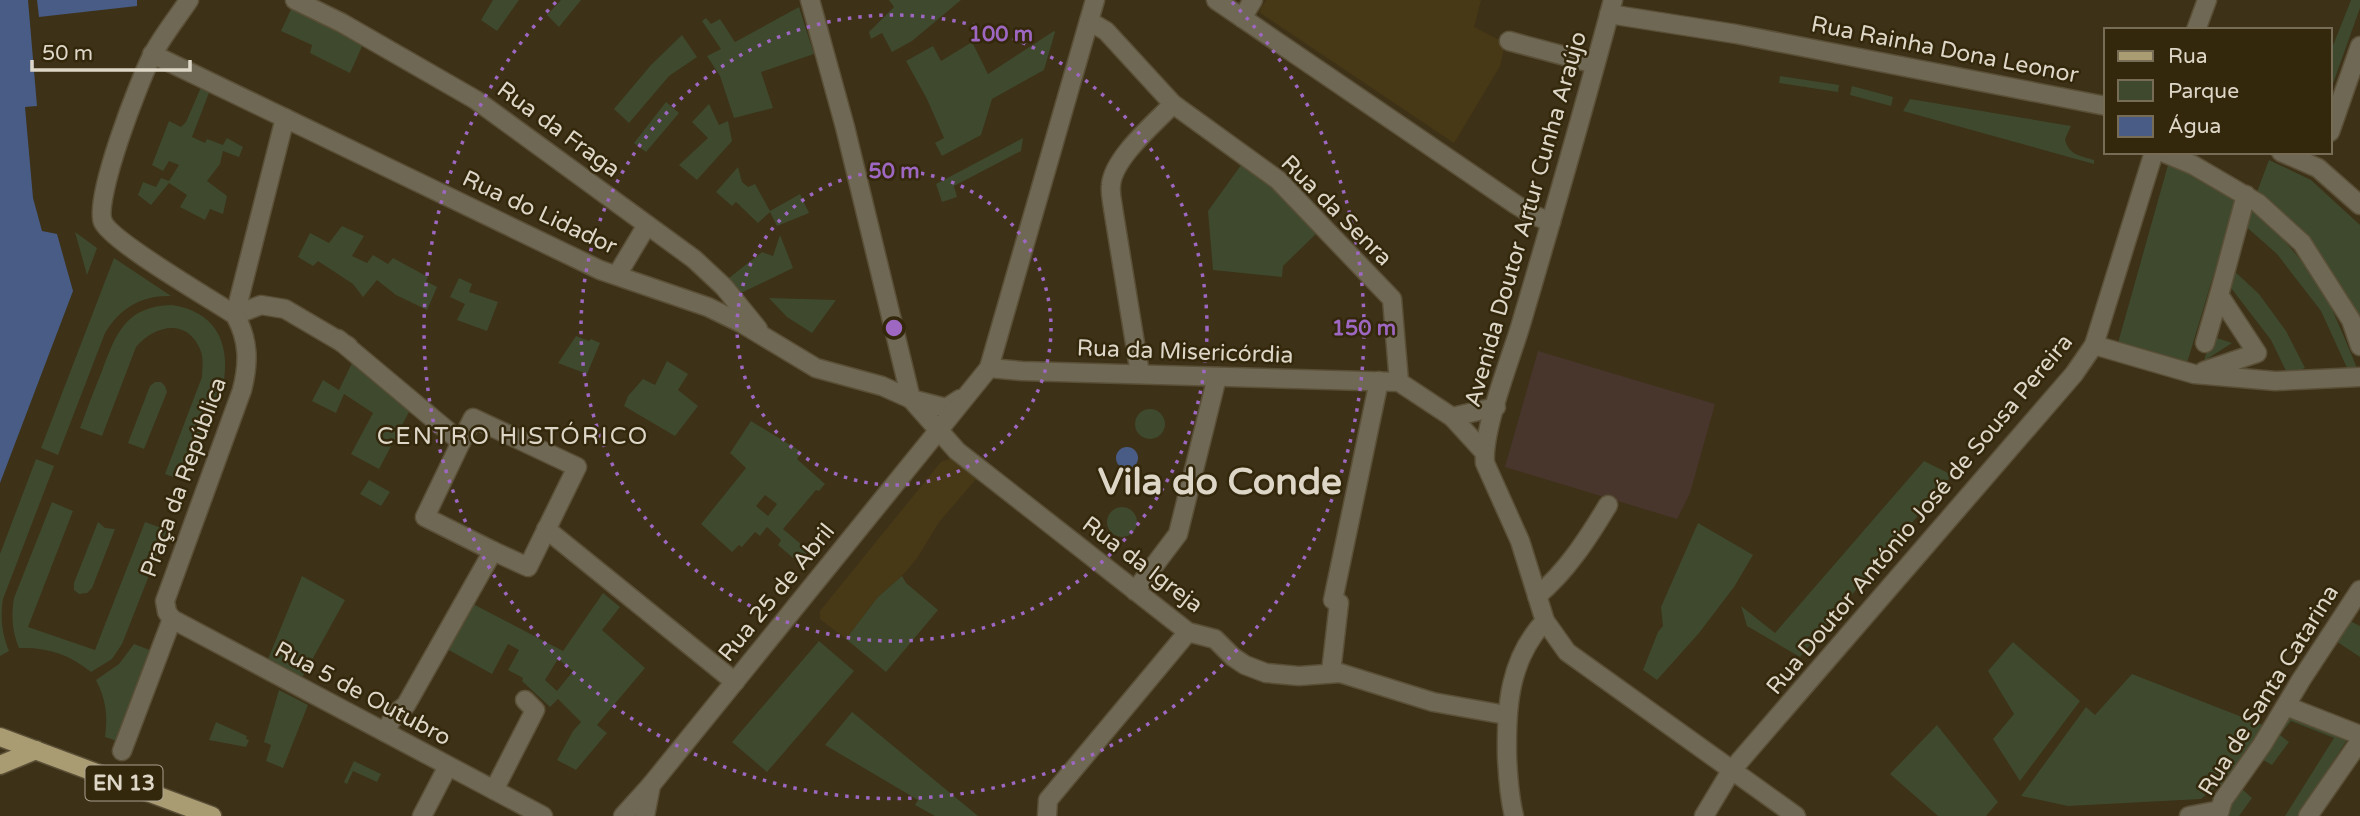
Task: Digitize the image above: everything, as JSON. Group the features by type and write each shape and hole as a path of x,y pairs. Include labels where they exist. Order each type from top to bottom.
{"main road":[{"name":"EN 13","path":"0,737 212,816"},
{"path":"0,765 36,750"}],"street":[{"path":"189,0 152,54 111,162 101,201 103,223 113,236 234,315"},
{"name":"Rua da Fraga","path":"295,0 378,43 476,100 694,259 724,287 765,337"},
{"path":"810,0 845,127 911,399 946,408 968,394"},
{"path":"989,368 1095,0"},
{"path":"1216,0 1515,204 1551,222"},
{"path":"1242,18 1253,0"},
{"path":"2197,28 2207,0"},
{"name":"Avenida Doutor Artur Cunha Araújo","path":"1484,452 1611,7"},
{"name":"Rua Rainha Dona Leonor","path":"1611,7 2104,106"},
{"name":"Rua da Senra","path":"1089,21 1106,32 1172,104 1278,180 1392,299 1399,382"},
{"path":"1509,41 1595,64"},
{"path":"2332,125 2360,46"},
{"name":"Rua do Lidador","path":"152,54 600,270 708,307 816,368 882,386 911,399"},
{"path":"1140,374 1111,184 1116,168 1124,156 1172,104"},
{"path":"234,315 285,118"},
{"name":"Rua Doutor António José de Sousa Pereira","path":"1704,816 1731,771 2074,374 2094,345 2153,154"},
{"path":"2167,154 2193,165 2246,195 2302,243 2351,320 2360,346"},
{"path":"2291,154 2320,160 2360,205"},
{"path":"2205,343 2246,195"},
{"path":"617,275 648,225"},
{"path":"2194,374 2257,353 2219,295"},
{"path":"234,315 261,305 285,309 338,339 408,388"},
{"name":"Praça da República","path":"122,751 172,619 167,612 165,601 248,368 243,329 234,315"},
{"path":"338,339 461,442"},
{"path":"2094,345 2194,374 2276,381 2360,377"},
{"name":"Rua da Misericórdia","path":"989,368 1399,382"},
{"name":"Rua 25 de Abril","path":"623,816 989,368"},
{"path":"1135,591 1178,534 1217,377"},
{"path":"1331,672 1339,603 1333,600 1380,381"},
{"path":"1399,382 1452,417 1484,452 1485,463 1520,541 1545,621 1567,652 1796,816"},
{"name":"Rua da Igreja","path":"911,399 957,451 1020,501 1188,632 1215,639 1233,657 1255,670 1283,676 1331,672 1354,676 1433,702 1506,715"},
{"path":"1452,417 1496,407"},
{"path":"473,418 577,467 547,529 528,567 425,517 473,418"},
{"path":"1537,596 1555,582 1608,505"},
{"path":"547,529 735,682"},
{"path":"395,714 406,705 493,551"},
{"name":"Rua de Santa Catarina","path":"2219,813 2223,800 2262,745 2360,590"},
{"name":"Rua 5 de Outubro","path":"172,619 536,814"},
{"path":"1514,816 1508,784 1506,715 1514,675 1523,651 1532,634 1545,621"},
{"path":"1047,816 1048,800 1188,632"},
{"path":"385,732 395,714 397,699 429,644"},
{"path":"494,790 535,710 525,700"},
{"path":"2286,706 2360,735"},
{"path":"2308,816 2360,741"},
{"path":"422,816 448,766"},
{"path":"651,785 656,816"},
{"name":"Rua 25 de Abril","path":"645,816 651,785"},
{"path":"2189,816 2219,813"}],"shaded area":[{"path":"1266,0 1481,0 1474,27 1505,43 1500,66 1454,143 1259,12"},
{"path":"1538,351 1715,404 1690,493 1677,519 1505,467"},
{"path":"950,459 976,479 939,522 917,558 902,576 878,597 846,639 820,619 820,611 941,462"}],"green space":[{"path":"493,0 519,0 497,31 481,20"},
{"path":"561,0 581,0 559,27 547,15"},
{"path":"889,0 961,0 912,41 892,52 882,33 871,39 869,32 894,7"},
{"path":"2351,0 2360,0 2360,8 2332,86 2332,48"},
{"path":"293,5 364,42 350,73 310,53 312,45 281,31"},
{"path":"799,7 814,54 761,72 773,108 734,118 720,76 707,56 721,49 702,21 706,18 711,24 720,19 735,42"},
{"path":"1054,31 1044,70 992,99 981,135 942,156 935,143 944,138 906,61 933,46 941,61 972,42 988,74"},
{"path":"682,35 697,57 669,76 629,123 614,109 651,65"},
{"path":"1780,76 1839,85 1838,92 1779,83"},
{"path":"202,85 210,90 192,137 205,143 207,139 223,145 227,138 243,147 239,157 223,151 220,164 207,181 227,196 223,214 210,209 205,220 180,207 187,195 169,183 151,205 138,195 143,182 156,187 161,178 169,181 179,165 169,161 163,171 152,165 169,121 181,127 186,122"},
{"path":"1852,86 1893,97 1891,106 1850,95"},
{"path":"1910,99 2071,126 2065,139 2069,148 2076,154 2094,160 2094,164 1903,111"},
{"path":"666,102 679,113 646,152 634,143"},
{"path":"709,104 719,125 728,121 732,141 697,180 679,165 708,138 692,122"},
{"path":"1023,138 1021,151 954,186 957,197 942,202 936,184"},
{"path":"2269,160 2311,180 2360,225 2360,325 2341,287 2317,252 2289,220 2257,192"},
{"path":"1244,161 1318,232 1283,266 1282,277 1213,270 1208,211"},
{"path":"2168,165 2190,170 2237,197 2187,363 2118,343"},
{"path":"738,167 742,182 748,187 755,184 770,211 800,194 809,213 777,226 770,212 758,223 736,202 732,206 716,192"},
{"path":"2249,206 2284,240 2315,279 2331,307 2359,373 2348,370 2321,311 2277,254 2243,224"},
{"path":"342,226 364,236 352,256 367,263 373,255 388,264 393,258 428,277 426,281 437,287 427,310 396,295 377,280 363,297 353,284 318,261 313,266 298,257 310,233 329,243"},
{"path":"75,232 97,248 87,275"},
{"path":"780,235 793,268 741,293 729,278 762,252 773,256"},
{"path":"114,258 171,296 141,301 125,310 111,324 105,333 58,455 41,448"},
{"path":"2231,268 2259,294 2286,331 2305,368 2288,375 2271,340 2228,284"},
{"path":"459,278 472,284 469,292 498,302 487,331 457,320 465,304 450,297"},
{"path":"769,298 836,300 812,333 787,317"},
{"path":"172,305 186,308 208,321 216,330 224,352 224,380 186,482 165,474 202,377 200,349 187,332 169,328 143,340 136,347 102,436 80,428 112,345 125,324 144,310"},
{"path":"576,336 600,343 587,374 558,363"},
{"path":"2211,336 2232,343 2204,361"},
{"path":"667,361 688,374 678,390 698,406 675,436 624,406 628,396 643,379 655,385"},
{"path":"352,363 410,410 379,469 351,454 373,413 344,394 336,413 312,401 323,380 339,390"},
{"path":"161,382 167,392 144,449 128,443 150,386"},
{"path":"1150,409 1160,414 1165,424 1160,434 1150,439 1140,434 1135,424 1140,414"},
{"path":"751,421 802,452 797,459 825,484 819,491 816,490 783,529 809,551 799,563 778,545 781,540 767,527 760,536 755,532 742,547 739,545 732,552 701,524 746,468 730,453","holes":["765,495 777,504 768,516 756,506"]},
{"path":"36,459 54,466 3,599 2,626 9,651 0,656 0,554"},
{"path":"1924,461 1952,475 1800,657 1747,626 1741,606 1775,633"},
{"path":"369,480 390,492 381,506 360,494"},
{"path":"52,502 73,511 28,627 95,650 145,522 167,530 122,644 112,659 91,672 57,653 19,648 15,636 12,617 14,598"},
{"path":"1122,507 1132,512 1137,522 1132,532 1122,537 1112,532 1107,522 1112,512"},
{"path":"98,522 105,528 115,529 92,588 87,593 79,594 74,590 74,583"},
{"path":"1698,523 1753,555 1734,587 1699,633 1657,680 1643,670 1663,626 1661,607"},
{"path":"302,576 345,600 302,678 268,659"},
{"path":"902,576 906,583 938,610 886,672 846,639 878,597"},
{"path":"603,593 620,607 602,630 645,668 597,725 607,733 576,770 557,760 581,722 558,699 550,707 522,681 523,678 508,670 519,650 508,644 492,674 447,649 473,604 563,651","holes":["558,659 573,671 557,691 545,680"]},
{"path":"2348,620 2360,626 2360,657 2336,641"},
{"path":"819,641 854,671 767,772 732,742"},
{"path":"2013,642 2080,701 2020,781 1993,739 2014,714 1988,671"},
{"path":"134,644 155,652 123,743 105,737 105,708 96,680 119,664"},
{"path":"2132,674 2265,726 2222,789 2217,786 2201,799 2068,806 2021,796 2086,707 2095,715"},
{"path":"279,690 308,705 283,768 266,761 271,745 264,742"},
{"path":"852,712 978,816 935,816 915,805 918,800 825,745"},
{"path":"2287,716 2347,740 2298,816 2285,816 2334,738 2291,721 2280,735 2289,742 2272,765 2263,760 2242,789 2252,798 2239,816 2224,816 2227,808"},
{"path":"216,722 247,736 246,739 249,740 246,747 209,740"},
{"path":"1937,725 1998,802 1986,816 1938,816 1890,774"},
{"path":"354,761 381,774 377,782 353,771 347,784 344,782"}],"water":[{"path":"0,0 28,0 37,106 25,107 33,198 42,231 57,234 73,291 0,483"},
{"path":"37,0 137,0 137,6 39,17"},
{"path":"1127,447 1135,450 1138,458 1135,466 1127,469 1119,466 1116,458 1119,450"}],"district":[{"name":"CENTRO HISTÓRICO","path":"513,436"},
{"name":"Vila do Conde","path":"1220,481"}]}
